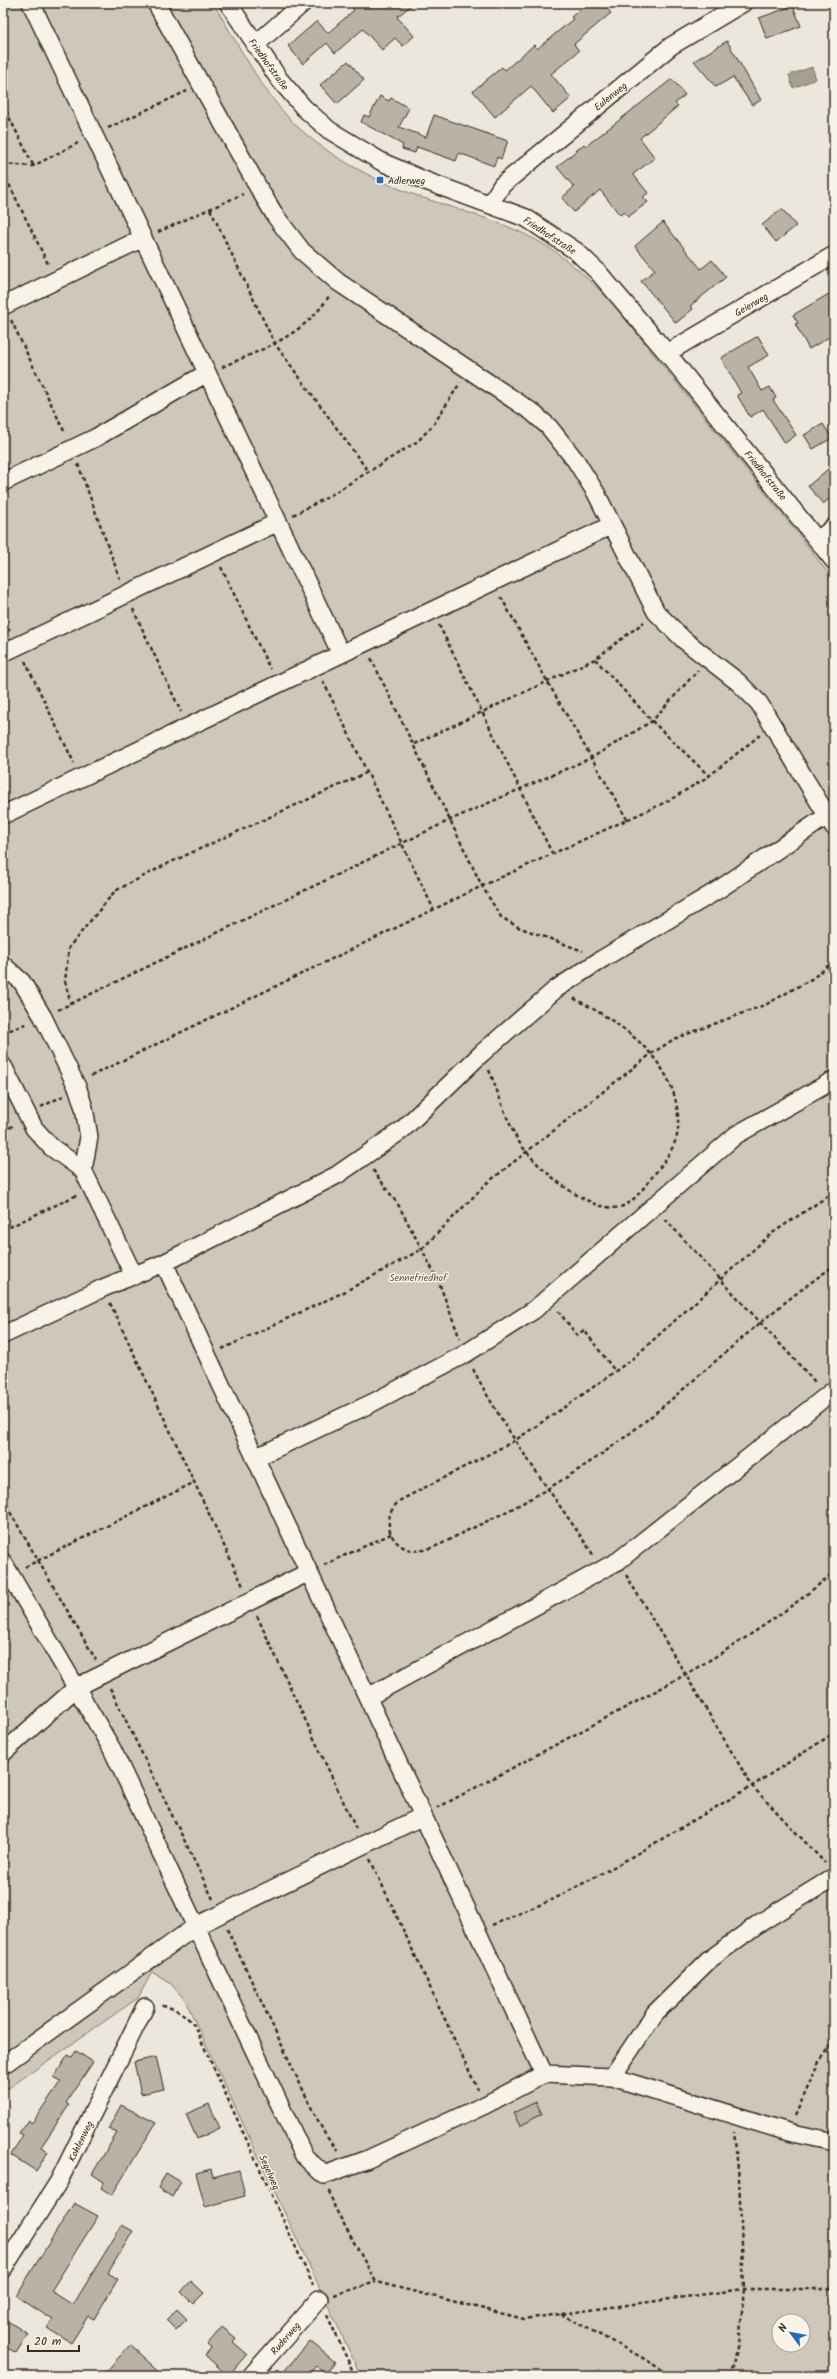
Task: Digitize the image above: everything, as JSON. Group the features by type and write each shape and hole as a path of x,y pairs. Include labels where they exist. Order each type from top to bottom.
{"street":[{"path":"31,3 341,654"},
{"path":"3,1335 103,1288 164,1263 337,1175 402,1130 482,1053 556,989 602,959 718,890 831,818 772,726 759,702 709,658 684,640 656,612 612,525 576,461 549,427 532,412 338,282 302,251 276,217 258,187 156,3"},
{"name":"Friedhofstraße","path":"228,3 255,45 291,94 329,130 382,162 426,181 526,218 576,251 598,272 667,352 834,560"},
{"path":"255,45 303,3"},
{"name":"Eulenweg","path":"490,204 502,185 670,46 743,3"},
{"path":"4,306 143,238"},
{"name":"Geierweg","path":"667,352 834,255"},
{"path":"3,482 95,438 207,373"},
{"path":"10,649 278,522"},
{"path":"3,815 612,525"},
{"path":"818,540 834,527"},
{"path":"3,965 22,982 43,1017 77,1086 84,1108 89,1137 84,1170"},
{"path":"3,1066 34,1128 51,1147 84,1170 134,1276"},
{"path":"254,1458 372,1403 465,1354 534,1310 736,1136 834,1080"},
{"path":"164,1263 254,1458 368,1697 544,2074"},
{"path":"368,1697 610,1565 831,1392"},
{"path":"7,1569 112,1749 304,2156 324,2175 350,2166 485,2105 544,2074 612,2077 788,2132 834,2142"},
{"path":"3,1753 77,1687 309,1572"},
{"path":"3,2065 196,1926 423,1816"},
{"path":"612,2077 655,2013 709,1960 831,1872"},
{"name":"Kohlenweg","path":"3,2269 59,2181 145,2007"},
{"name":"Ruderweg","path":"251,2376 319,2299"}],"path":[{"path":"3,105 33,166"},
{"path":"3,172 56,280"},
{"path":"143,238 258,187"},
{"path":"210,209 275,344 368,471"},
{"path":"207,373 275,344 300,328 320,310 338,282"},
{"path":"4,306 72,449 126,594 188,727"},
{"path":"278,522 326,498 418,441 434,424 469,369"},
{"path":"214,552 277,684"},
{"path":"492,581 547,681 593,757 628,821"},
{"path":"432,610 552,853"},
{"path":"414,744 595,659 626,637 656,612"},
{"path":"3,616 10,649 81,778"},
{"path":"363,643 414,744 482,886 501,917 518,927 602,959"},
{"path":"3,1034 71,1004 450,820 519,788 593,757 652,721 709,658"},
{"path":"595,659 652,721 709,776"},
{"path":"316,666 434,910"},
{"path":"26,1114 77,1086 482,886 552,853 628,821 668,801 709,776 772,726"},
{"path":"71,1004 65,981 69,947 114,891 176,859 368,772"},
{"path":"207,1356 344,1292 422,1249 487,1183 652,1054 674,1039 767,1004 813,978 834,961"},
{"path":"482,1053 516,1138 527,1153 571,1192 596,1205 622,1206 640,1192 668,1158 678,1130 676,1106 669,1081 652,1054 632,1034 599,1011 556,989"},
{"path":"364,1156 399,1206 422,1249 438,1280 465,1354 488,1398 514,1441 550,1490 610,1565 685,1676 752,1786 831,1872"},
{"path":"3,1230 92,1188"},
{"path":"640,1192 762,1324 831,1392"},
{"path":"834,1192 771,1234 721,1280 615,1371 514,1441 399,1501 389,1516 391,1534 396,1542 404,1548 422,1551 487,1522 550,1490 610,1448 653,1415 762,1324 791,1297 834,1266"},
{"path":"103,1288 485,2105"},
{"path":"549,1297 577,1335 584,1330 615,1371"},
{"path":"7,1569 38,1559 195,1482"},
{"path":"3,1500 90,1647 220,1914 312,2110 326,2136 350,2166"},
{"path":"309,1572 391,1534"},
{"path":"423,1816 685,1676 755,1633 805,1597 834,1572"},
{"path":"477,1932 554,1899 752,1786 834,1733"},
{"name":"Segelweg","path":"145,2007 163,2006 176,2009 187,2016 194,2025 355,2376"},
{"path":"788,2132 819,2062 834,2042"},
{"path":"729,2376 739,2344 744,2289 739,2178 732,2114"},
{"path":"324,2175 335,2208 376,2282"},
{"path":"319,2299 376,2282 524,2319 744,2289 834,2289"},
{"path":"561,2314 641,2357 672,2376"}],"green space":[{"name":"Sennefriedhof","path":"3,3 213,3 255,74 267,91 293,122 318,144 365,173 390,185 505,225 522,233 548,247 576,268 610,300 799,535 834,581 834,2376 361,2376 185,2000 170,1983 152,1972 138,1998 3,2092"}],"shaded area":[{"path":"812,67 816,79 793,88 789,75"}],"building":[{"path":"348,3 414,3 397,17 414,36 403,46 395,38 382,50 363,29 335,53 327,43 303,64 288,46 317,21 328,33 354,10"},
{"path":"588,3 602,3 611,13 574,44 579,51 551,74 571,98 553,113 531,86 495,117 473,91 502,67 505,70 534,45 537,49 573,19 571,17"},
{"path":"793,6 801,26 767,39 759,18"},
{"path":"727,41 761,100 752,105 733,77 716,87 694,61"},
{"path":"348,61 364,80 337,104 320,85"},
{"path":"672,79 685,95 675,103 678,106 640,138 655,158 633,174 648,193 643,197 648,202 628,217 624,212 620,215 600,190 574,212 562,198 574,187 557,167 584,144 586,146"},
{"path":"380,96 389,101 391,98 409,108 399,127 426,137 434,115 508,141 501,159 497,157 494,166 459,153 456,161 417,147 415,153 402,149 403,145 361,122 364,115 369,117"},
{"path":"782,209 796,226 776,242 762,225"},
{"path":"663,222 701,269 712,260 726,277 690,306 693,309 676,323 641,281 655,270 635,246"},
{"path":"834,291 834,334 809,349 795,324 798,323 793,315"},
{"path":"758,336 769,355 748,367 762,391 770,387 776,398 773,400 796,435 785,443 763,409 750,417 737,395 741,393 721,358"},
{"path":"823,424 832,438 813,449 804,435"},
{"path":"834,464 834,495 823,504 808,486"},
{"path":"76,2051 93,2062 66,2103 69,2105 41,2147 48,2152 36,2171 11,2155 23,2135 19,2133 28,2120 32,2123 61,2081 54,2077 68,2055 72,2057"},
{"path":"156,2057 164,2089 141,2094 134,2062"},
{"path":"536,2102 542,2114 520,2126 513,2113"},
{"path":"209,2104 220,2128 197,2139 186,2114"},
{"path":"121,2105 156,2123 112,2195 101,2188 104,2182 92,2174 117,2133 108,2129"},
{"path":"211,2169 213,2177 239,2170 245,2196 205,2207 196,2173"},
{"path":"166,2173 181,2182 172,2197 158,2188"},
{"path":"74,2203 98,2216 51,2291 73,2305 122,2225 133,2231 108,2273 118,2279 94,2319 88,2316 71,2343 47,2328 53,2320 16,2296"},
{"path":"191,2281 204,2293 193,2304 181,2292"},
{"path":"177,2309 187,2319 176,2330 166,2320"},
{"path":"3,2318 28,2334 16,2353 3,2345"},
{"path":"222,2327 236,2338 233,2342 247,2354 228,2376 205,2355 211,2348 207,2345"},
{"path":"310,2341 335,2362 325,2374 316,2366 307,2376 280,2376"},
{"path":"130,2345 164,2376 102,2376"}],"place":[{"name":"Adlerweg","path":"380,180"}]}
